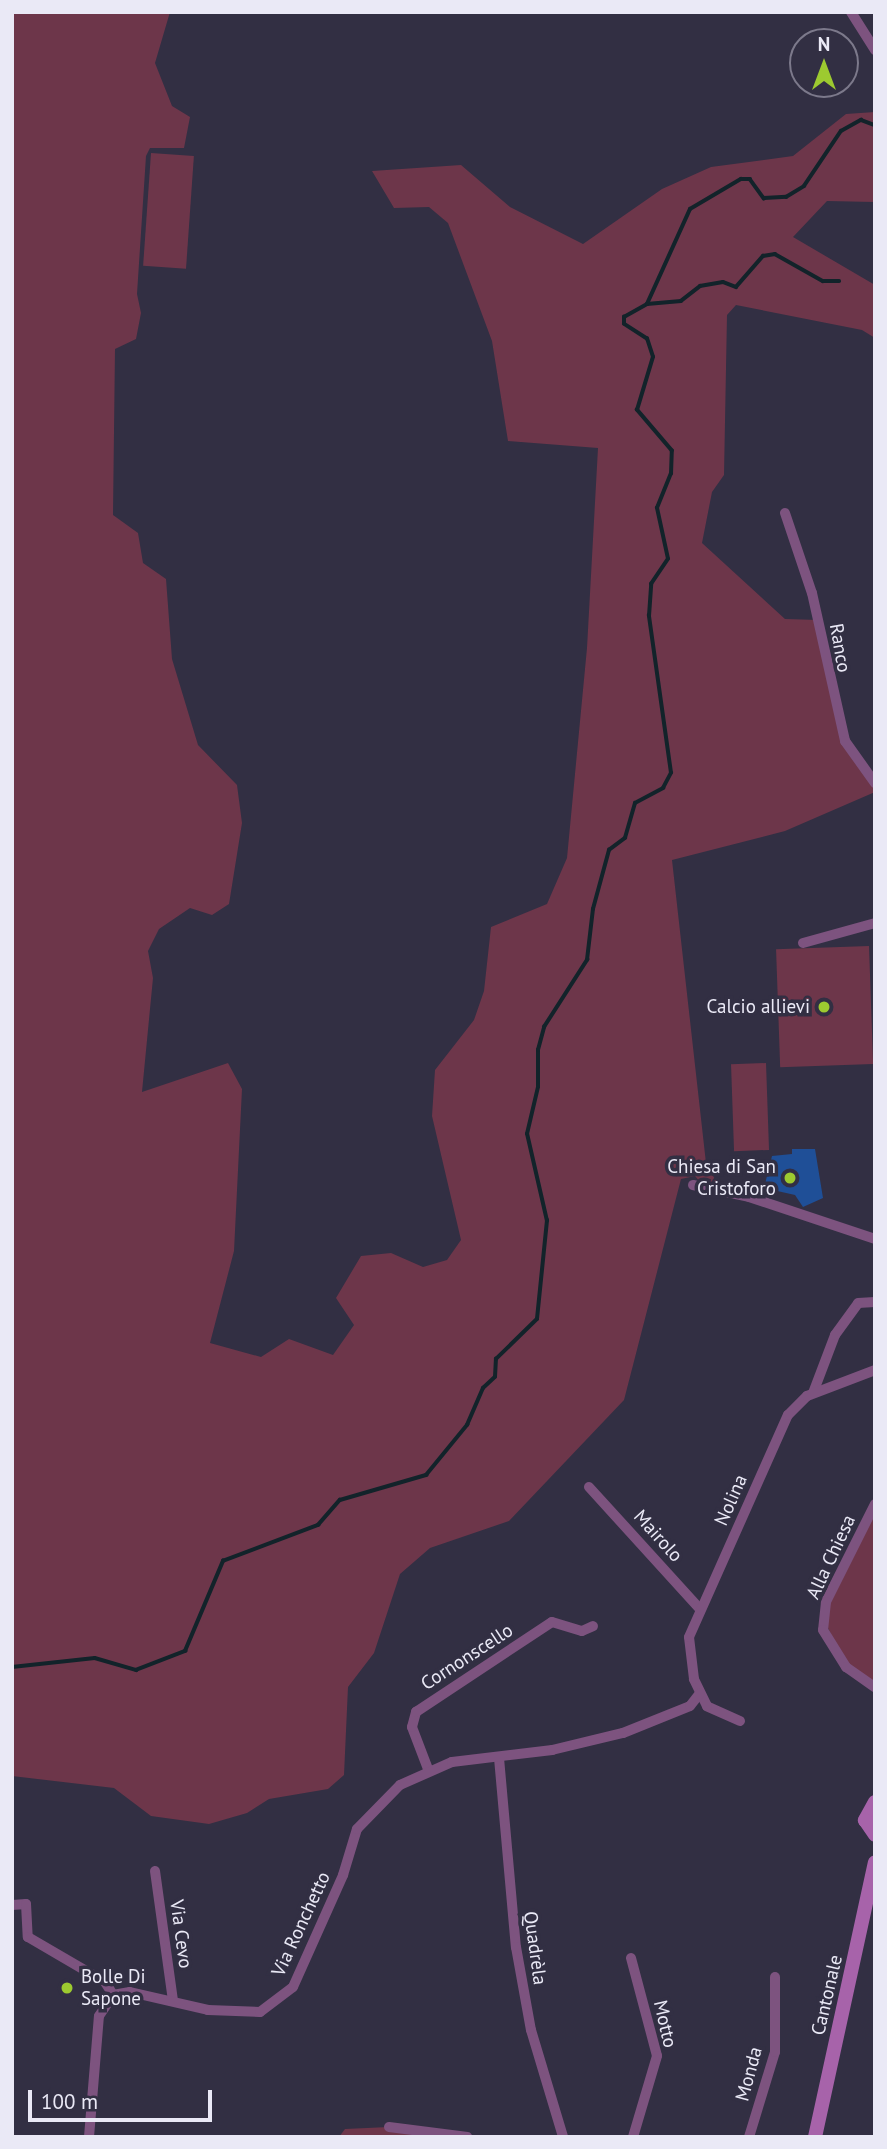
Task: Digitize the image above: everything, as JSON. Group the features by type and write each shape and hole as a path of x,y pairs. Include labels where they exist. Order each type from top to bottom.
{"street":[{"path":"851,12 875,50"},
{"name":"Ranco","path":"785,513 813,593 842,732 875,783"},
{"path":"803,943 875,923"},
{"path":"693,1185 749,1197 875,1239"},
{"path":"813,1393 835,1335 858,1303 875,1302"},
{"name":"Nolina","path":"700,1693 689,1637 788,1415 813,1393 875,1370"},
{"name":"Mairolo","path":"589,1487 700,1609"},
{"name":"Alla Chiesa","path":"875,1504 826,1602 823,1630 846,1667 875,1687"},
{"name":"Cornonscello","path":"428,1769 412,1727 416,1712 552,1622 582,1631 593,1626"},
{"path":"428,1769 623,1733 690,1706 700,1693 707,1706 740,1721"},
{"name":"Quadrèla","path":"499,1758 516,1947 533,2038 563,2137"},
{"name":"Via Ronchetto","path":"113,1996 130,1992 173,2001 260,2012 293,1987 344,1875 357,1829 379,1802 428,1769"},
{"path":"875,1802 864,1820 875,1836"},
{"name":"Cantonale","path":"815,2137 875,1862"},
{"name":"Via Cevo","path":"155,1871 173,2001"},
{"path":"12,1905 26,1904 28,1937 105,1982 113,1996 99,2015 89,2137"},
{"name":"Motto","path":"631,1958 657,2056 633,2137"},
{"name":"Monda","path":"749,2137 775,2052 775,1977"},
{"path":"389,2127 467,2137"}],"shaded area":[{"path":"12,12 170,12 155,63 172,106 190,117 184,148 150,148 146,156 137,294 141,313 136,339 115,349 113,515 138,533 143,563 166,579 172,659 198,745 237,785 242,823 229,904 212,915 190,908 159,929 148,951 153,978 142,1092 228,1063 242,1089 234,1251 210,1343 261,1357 289,1339 333,1355 354,1325 336,1298 361,1256 391,1253 423,1267 447,1260 461,1240 432,1116 435,1070 474,1020 484,991 491,927 547,904 567,858 587,648 598,448 508,441 492,341 448,223 429,207 394,208 372,171 461,165 510,207 583,244 662,189 711,167 793,156 846,114 875,112 875,202 827,201 793,237 875,285 875,338 862,330 736,305 727,315 724,475 712,492 702,543 785,619 818,620 845,741 875,783 875,792 785,831 672,860 706,1163 716,1181 706,1189 695,1176 681,1179 624,1400 509,1521 430,1548 400,1574 374,1653 348,1687 344,1775 328,1789 269,1799 247,1813 209,1824 151,1816 114,1788 12,1776"},
{"path":"151,153 194,156 186,269 143,266"},
{"name":"Calcio allievi","path":"869,946 873,1064 780,1067 776,949"},
{"path":"766,1063 769,1150 734,1151 731,1064"},
{"path":"875,1504 875,1687 846,1667 823,1617"},
{"path":"389,2127 467,2137 339,2137 345,2129"}],"building":[{"name":"Chiesa di San Cristoforo","path":"792,1149 815,1149 823,1198 803,1207 795,1195 764,1188 772,1156 792,1154"}],"waterway":[{"path":"12,1667 95,1658 136,1670 185,1651 223,1561 318,1525 340,1500 426,1475 467,1425 483,1388 495,1377 496,1359 537,1319 547,1221 527,1134 538,1087 538,1050 544,1027 587,960 593,909 609,850 625,838 635,803 663,788 671,773 649,616 651,584 668,559 657,508 671,474 672,451 637,410 653,357 647,339 624,324 624,317 647,304 690,209 741,179 750,179 764,198 786,197 804,186 841,131 861,120 875,125"},
{"path":"647,304 681,301 700,286 723,282 736,287 763,256 775,254 823,281 839,281"}],"place":[{"name":"Calcio allievi","path":"824,1007"},
{"name":"Chiesa di San Cristoforo","path":"790,1178"},
{"name":"Bolle Di Sapone","path":"67,1988"}]}
